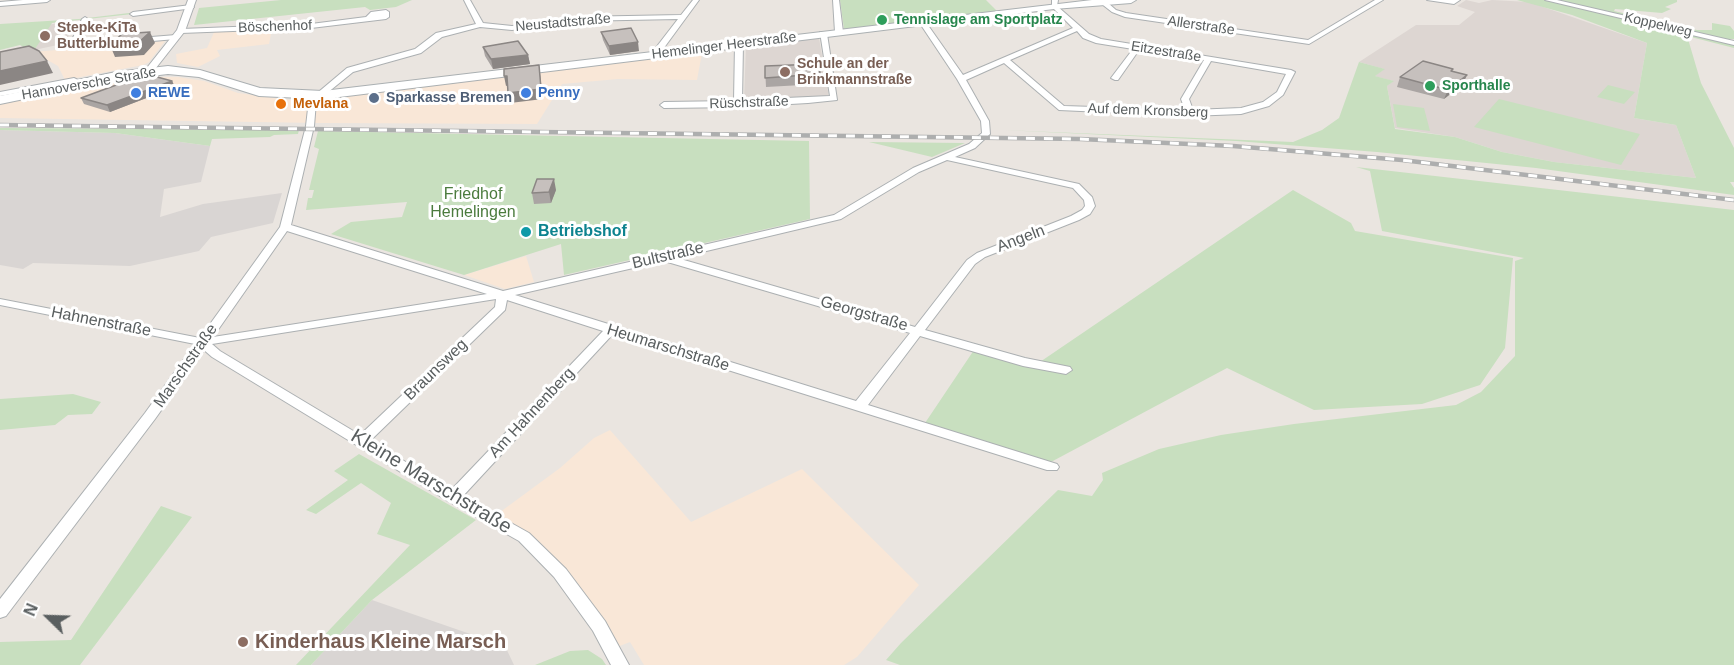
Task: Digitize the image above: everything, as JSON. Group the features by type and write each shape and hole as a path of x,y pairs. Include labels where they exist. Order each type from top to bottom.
{"main road":[{"name":"Hemelinger Heerstraße","path":"318,95 923,22 1055,3 1131,0"},
{"name":"Hannoversche Straße","path":"0,100 149,71 168,70 200,74 259,92 318,95"}],"street":[{"path":"0,4 47,0"},
{"path":"467,0 480,25"},
{"path":"655,54 696,0"},
{"path":"836,0 839,32"},
{"name":"Allerstraße","path":"1105,1 1105,4 1114,11 1125,15 1309,42 1380,0"},
{"path":"1430,0 1456,1"},
{"name":"Koppelweg","path":"1548,0 1734,43"},
{"path":"132,14 192,3"},
{"path":"149,71 179,34 192,3"},
{"name":"Eitzestraße","path":"1055,3 1086,36 1099,41 1291,72"},
{"name":"Neustadtstraße","path":"318,95 350,70 418,51 439,35 480,25 512,28 575,19 683,17"},
{"name":"Böschenhof","path":"85,19 73,46 179,34 368,19 387,21"},
{"name":"Bultstraße","path":"202,342 502,294 837,217 898,179 972,146 986,134 986,122 923,22"},
{"path":"961,79 1078,28"},
{"name":"Rüschstraße","path":"664,105 738,104 834,98 823,34"},
{"path":"738,104 740,44"},
{"path":"1115,78 1137,48"},
{"path":"1190,114 1185,99 1209,59"},
{"name":"Auf dem Kronsberg","path":"1005,60 1062,108 1190,114 1241,111 1266,104 1280,93 1291,72"},
{"path":"0,94 74,80"},
{"name":"Marschstraße","path":"0,611 150,416 285,227 310,126 312,102 318,95"},
{"name":"Angeln","path":"859,406 971,262 987,252 1075,218 1086,212 1090,206 1089,199 1076,186 945,157"},
{"name":"Heumarschstraße","path":"285,227 1052,467"},
{"name":"Georgstraße","path":"662,257 1023,362 1066,370"},
{"name":"Braunsweg","path":"362,441 501,308 502,294"},
{"name":"Hahnenstraße","path":"0,302 202,342"},
{"name":"Am Hahnenberg","path":"453,497 610,330"},
{"name":"Kleine Marschstraße","path":"202,342 216,354 453,497 524,537 554,565 599,626 620,665"}],"shaded area":[{"path":"1466,0 1479,3 1492,0 1529,2 1647,43 1634,118 1676,125 1696,178 1554,162 1502,152 1455,137 1395,128 1387,86 1393,81 1374,76 1384,69 1359,62 1416,25 1459,25 1475,12 1457,6"},
{"name":"Stepke-KiTa Butterblume","path":"71,22 67,43 34,50 44,25"},
{"path":"272,29 269,44 217,50 220,56 198,67 177,63 176,54 207,48 215,30"},
{"name":"Schule an der Brinkmannstraße","path":"819,38 829,97 744,100 746,47"},
{"path":"165,41 149,62 143,65 65,80 58,66 33,52"},
{"path":"702,53 697,80 618,79 562,84 537,124 0,118 0,104 137,77 178,77 204,81 238,93 297,101"},
{"path":"0,130 115,133 210,146 201,182 164,189 160,217 203,204 282,193 273,223 211,237 199,251 130,266 33,263 23,269 0,265"},
{"path":"526,256 534,282 505,289 464,275"},
{"path":"610,430 691,522 802,469 919,585 857,657 844,665 644,665 630,642 617,647 568,578 492,518 560,468 594,438"},
{"path":"372,600 505,646 514,665 311,665"}],"green space":[{"path":"281,0 412,0 396,7 370,10 365,7 194,25 199,8"},
{"name":"Tennislage am Sportplatz","path":"840,0 986,0 997,11 844,29"},
{"path":"1517,0 1677,0 1665,7 1671,9 1662,13 1615,9 1614,11 1697,30 1712,30 1712,23 1730,26 1734,31 1734,39 1723,39 1725,43 1734,45 1734,48 1691,37 1688,39 1701,83 1734,148 1734,182 1730,182 1734,188 1734,195 1536,168 1377,152 1236,141 1002,130 1293,142 1322,130 1339,118 1359,62 1385,69 1375,76 1394,81 1387,86 1395,129 1455,137 1502,152 1554,162 1696,178 1676,125 1634,118 1647,43 1572,15"},
{"path":"179,7 52,23 33,52 20,45 0,50 0,24 79,19"},
{"path":"1608,85 1635,92 1624,104 1597,97"},
{"path":"1499,99 1640,134 1621,165 1474,127"},
{"path":"1393,104 1424,108 1430,131 1397,127"},
{"path":"0,128 299,130 298,134 270,137 212,139 210,146 115,133 0,130"},
{"name":"Friedhof Hemelingen","path":"318,131 809,141 810,219 564,275 561,244 464,275 331,234 351,222 402,217 407,202 306,210 308,198 312,198 314,190 309,190 319,149 314,147"},
{"path":"869,142 965,143 932,157"},
{"path":"1356,167 1734,210 1734,665 900,665 886,660 1058,490 1092,496 1103,480 1102,473 1159,449 1221,435 1294,424 1456,405 1481,392 1515,356 1515,261 1524,258 1382,231 1370,171"},
{"path":"1293,190 1351,223 1355,231 1513,258 1505,348 1480,385 1422,404 1314,410 1227,368 1051,462 925,423 974,350 1034,366"},
{"path":"73,394 101,402 92,414 68,415 55,425 0,430 0,399"},
{"path":"359,454 476,520 372,600 311,665 296,665 410,545 377,534 391,503 361,483 316,514 306,510 348,480 334,471"},
{"path":"161,506 192,517 80,665 0,665 0,642 71,640"},
{"path":"588,650 602,659 606,665 535,665 570,651"}],"building":[{"path":"631,28 638,42 609,46 601,32"},
{"path":"150,32 138,43 110,45 122,34"},
{"path":"518,41 528,55 491,59 483,47"},
{"path":"29,46 39,51 47,61 0,71 0,52"},
{"path":"1423,61 1467,75 1448,90 1400,77"},
{"path":"819,64 820,74 765,78 765,66"},
{"path":"539,65 541,89 508,93 507,76 504,76 504,69"},
{"path":"146,74 172,81 107,105 81,98"},
{"path":"537,179 554,179 549,192 532,193"}],"railway":[{"path":"0,125 1080,139 1233,146 1402,160 1734,200"}],"place":[{"name":"Tennislage am Sportplatz","path":"882,20"},
{"name":"Stepke-KiTa Butterblume","path":"45,36"},
{"name":"Schule an der Brinkmannstraße","path":"785,72"},
{"name":"Sporthalle","path":"1430,86"},
{"name":"REWE","path":"136,93"},
{"name":"Penny","path":"526,93"},
{"name":"Sparkasse Bremen","path":"374,98"},
{"name":"Mevlana","path":"281,104"},
{"name":"Betriebshof","path":"526,232"},
{"name":"Kinderhaus Kleine Marsch","path":"243,642"}]}
